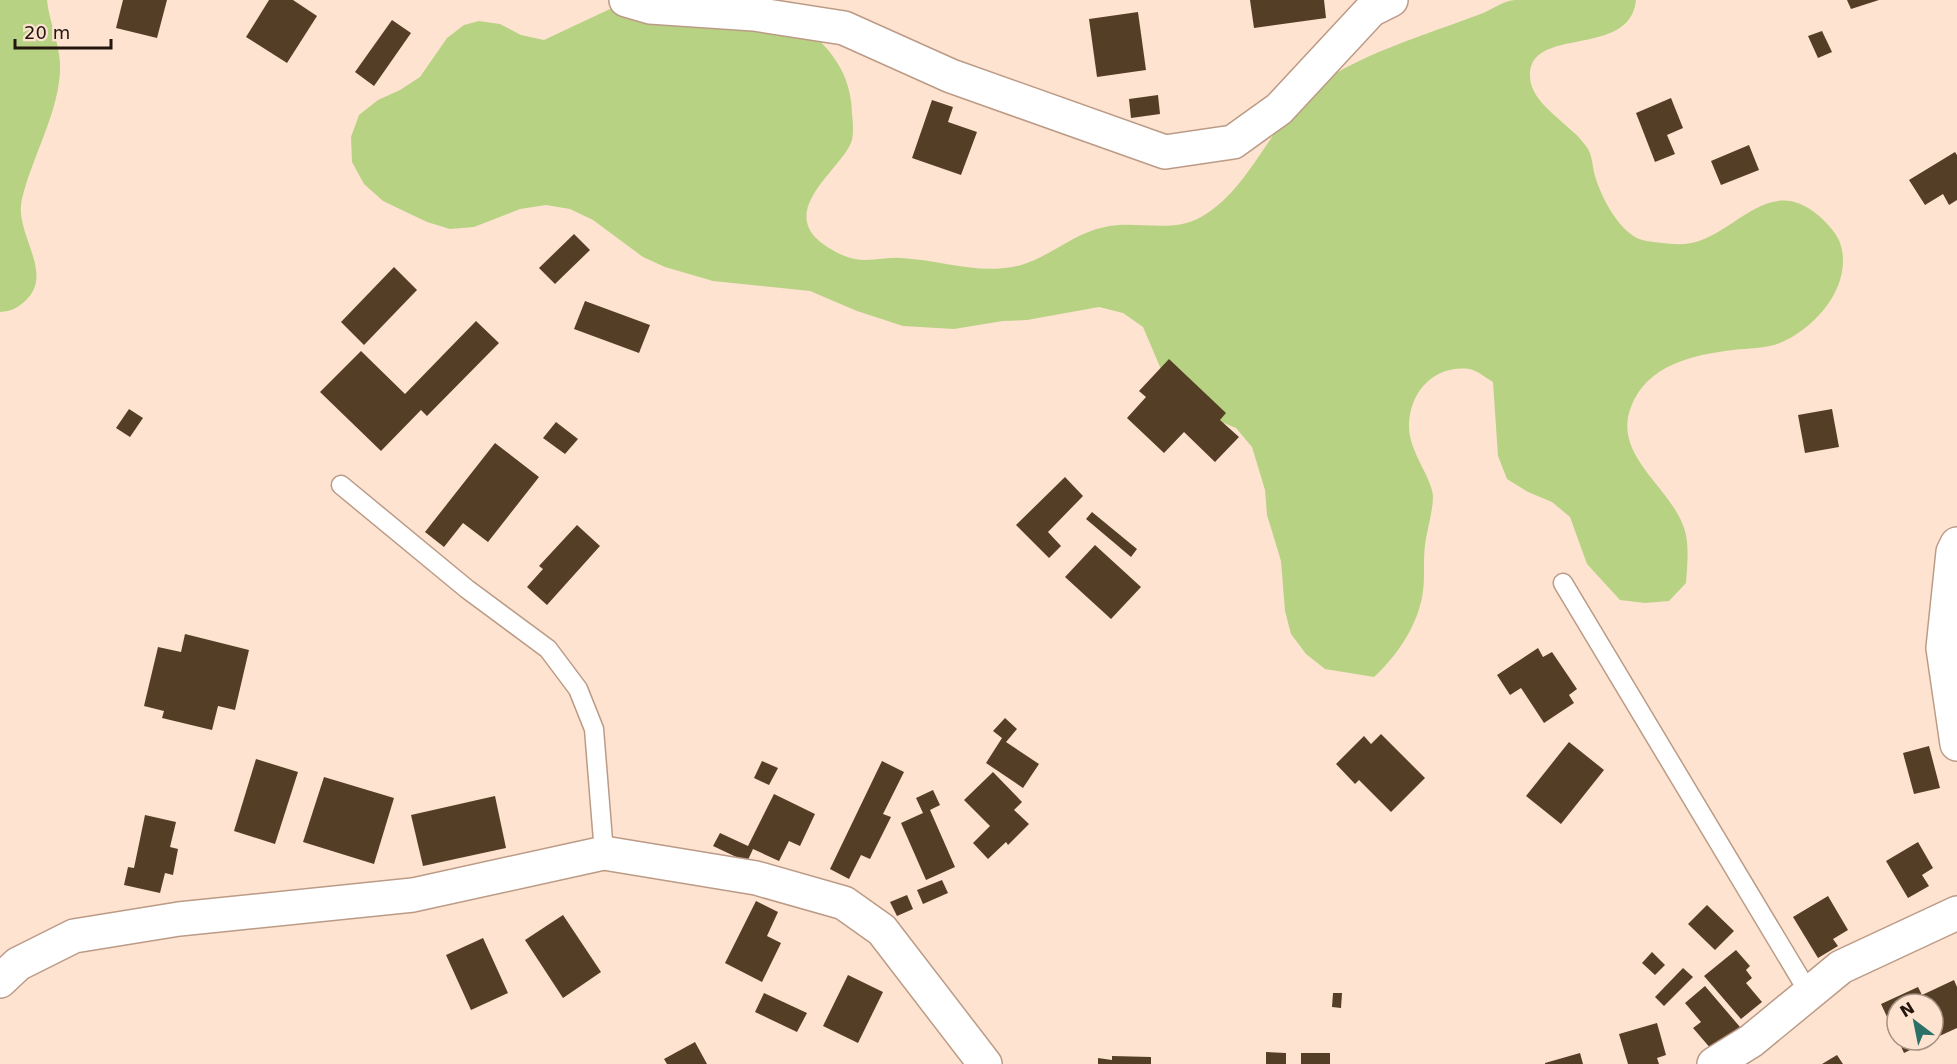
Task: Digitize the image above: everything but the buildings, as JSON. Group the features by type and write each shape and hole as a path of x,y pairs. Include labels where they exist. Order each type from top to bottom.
{"street":[{"path":"626,0 650,7 754,14 844,28 951,76 1165,152 1233,142 1279,109 1371,10 1391,0"},
{"path":"1957,544 1953,552 1943,648 1957,744"},
{"path":"0,981 18,964 74,936 179,919 413,895 604,853 756,878 844,903 882,930 985,1064"},
{"path":"1714,1064 1751,1041 1841,967 1957,913"}],"lane":[{"path":"341,485 466,589 548,649 578,688 594,729 604,853"},
{"path":"1563,583 1809,993"}],"green space":[{"path":"0,0 47,0 60,63 56,97 22,199 23,226 32,253 36,279 33,291 24,302 13,309 0,312"},
{"path":"629,0 813,34 830,52 842,70 849,91 853,129 851,143 845,153 810,200 807,213 808,225 815,237 834,251 855,259 916,259 991,269 1006,268 1032,261 1083,234 1105,227 1178,225 1201,217 1218,206 1246,175 1283,122 1310,91 1346,67 1390,47 1515,0 1636,0 1630,18 1617,30 1545,51 1534,61 1530,77 1532,87 1544,105 1588,149 1598,184 1614,216 1626,230 1639,239 1684,244 1719,232 1760,207 1773,202 1788,201 1803,205 1819,216 1835,233 1841,246 1843,261 1841,276 1828,304 1806,327 1793,336 1769,346 1718,352 1687,359 1659,372 1638,393 1631,407 1627,425 1630,442 1637,458 1671,503 1680,519 1687,541 1686,583 1669,601 1645,603 1620,600 1587,564 1570,517 1552,502 1528,492 1507,479 1498,456 1493,382 1469,369 1445,371 1435,376 1426,383 1413,403 1409,427 1413,445 1433,496 1425,545 1423,591 1417,615 1399,649 1374,677 1325,669 1306,654 1291,634 1285,611 1281,561 1267,515 1265,490 1252,447 1236,428 1214,419 1172,395 1143,327 1123,313 1099,307 1027,320 1003,321 954,329 903,326 857,311 810,291 713,281 665,267 643,257 593,220 570,209 546,205 520,209 474,227 450,229 427,222 383,201 364,184 352,162 351,137 359,115 378,100 420,77 447,38 464,25 479,21 500,24 521,35 544,40"}]}
